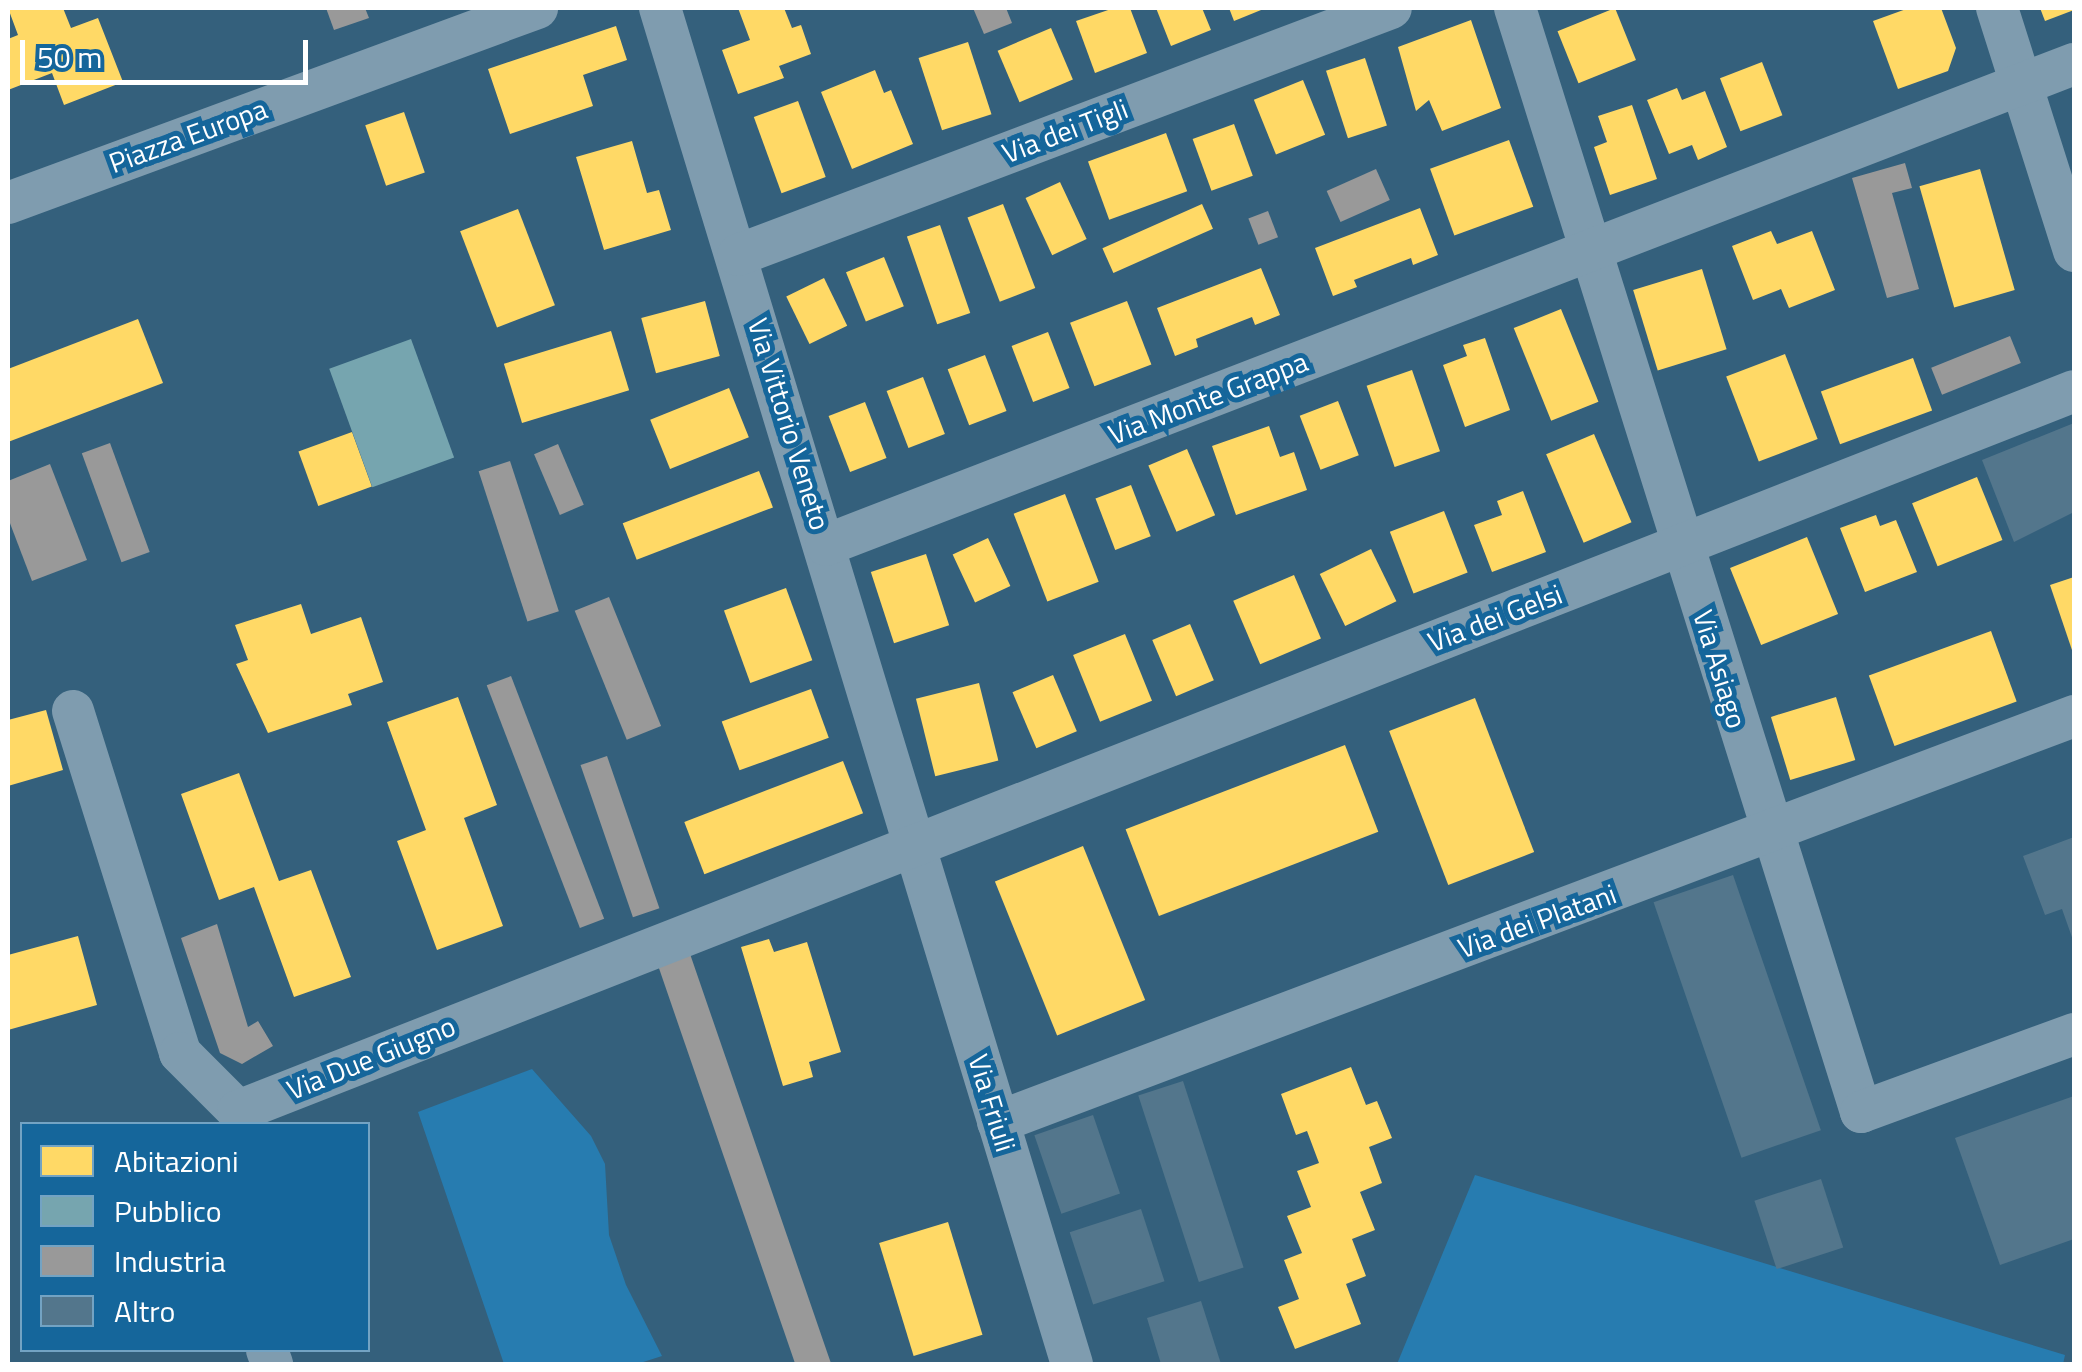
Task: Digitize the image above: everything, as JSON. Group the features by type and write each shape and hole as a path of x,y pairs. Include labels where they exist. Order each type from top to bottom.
{"street":[{"name":"Piazza Europa","path":"8,203 538,8"},
{"name":"Via Vittorio Veneto","path":"660,8 914,842"},
{"name":"Via dei Tigli","path":"738,255 1391,8"},
{"name":"Via Asiago","path":"1516,8 1861,1112 2074,1034"},
{"path":"1997,8 2074,250"},
{"name":"Via Monte Grappa","path":"826,546 2074,64"},
{"name":"Via dei Gelsi","path":"914,842 1682,547 2074,391"},
{"name":"Via Due Giugno","path":"72,711 180,1053 234,1118 914,842"},
{"name":"Via dei Platani","path":"998,1122 1772,834 2074,716"},
{"name":"Via Friuli","path":"914,842 1072,1364"}],"shaded area":[{"path":"532,1069 591,1136 605,1164 609,1235 626,1285 662,1356 637,1364 504,1364 418,1112"},
{"path":"1475,1175 2065,1355 2063,1364 1397,1364"}],"building: Abitazioni":[{"path":"8,8 63,8 71,28 98,18 123,82 64,105 52,73 8,90 8,39 18,35"},
{"path":"738,8 784,8 792,28 801,25 811,54 779,66 784,78 738,94 722,50 750,40"},
{"path":"1114,8 1130,8 1147,53 1095,73 1076,21"},
{"path":"1156,8 1202,8 1211,30 1171,46"},
{"path":"1229,8 1266,8 1234,21"},
{"path":"1615,8 1636,60 1578,83 1558,31"},
{"path":"1909,8 1941,8 1956,48 1948,71 1898,89 1873,21"},
{"path":"2040,8 2074,8 2074,10 2045,21"},
{"path":"1471,20 1501,108 1442,131 1429,100 1416,111 1398,47"},
{"path":"616,26 627,60 583,75 593,106 510,134 488,69"},
{"path":"1051,28 1073,80 1019,102 998,51"},
{"path":"968,42 991,114 942,130 919,58"},
{"path":"1365,58 1387,126 1348,138 1326,71"},
{"path":"1762,62 1782,115 1740,131 1720,78"},
{"path":"875,70 884,93 891,90 913,144 852,169 821,92"},
{"path":"1303,80 1325,135 1276,155 1254,100"},
{"path":"1677,88 1682,100 1705,91 1727,147 1698,160 1692,145 1669,154 1647,100"},
{"path":"798,101 826,177 782,193 754,117"},
{"path":"1632,105 1657,179 1610,195 1594,147 1607,142 1598,116"},
{"path":"404,112 425,173 386,186 365,125"},
{"path":"1234,124 1253,176 1211,191 1193,139"},
{"path":"1166,133 1187,191 1109,220 1088,161"},
{"path":"1509,140 1533,207 1454,235 1430,169"},
{"path":"632,141 647,193 659,190 671,230 604,250 576,157"},
{"path":"1980,169 2015,290 1954,307 1919,186"},
{"path":"1060,182 1087,239 1052,255 1026,198"},
{"path":"1003,204 1035,288 1000,302 968,218"},
{"path":"1202,204 1213,229 1113,273 1102,248"},
{"path":"1420,208 1438,255 1413,265 1411,258 1354,280 1357,287 1333,296 1315,248"},
{"path":"518,209 555,305 497,327 460,231"},
{"path":"940,225 970,313 937,324 907,236"},
{"path":"1771,231 1777,244 1812,231 1835,290 1789,308 1781,289 1753,300 1732,246"},
{"path":"884,257 904,306 866,321 846,272"},
{"path":"1261,268 1280,315 1255,325 1252,317 1196,339 1198,347 1175,356 1157,308"},
{"path":"1702,269 1727,349 1658,370 1633,290"},
{"path":"824,278 847,326 809,344 786,296"},
{"path":"705,301 720,356 656,373 641,318"},
{"path":"1127,301 1151,364 1094,386 1070,323"},
{"path":"1561,309 1598,402 1551,421 1514,328"},
{"path":"138,319 163,383 8,442 8,369"},
{"path":"611,331 629,390 522,423 504,364"},
{"path":"1048,332 1070,388 1033,402 1012,346"},
{"path":"1485,338 1510,410 1465,427 1443,365 1467,356 1463,345"},
{"path":"1785,354 1818,439 1759,462 1726,377"},
{"path":"985,355 1007,411 969,425 948,369"},
{"path":"1913,358 1932,411 1840,444 1821,392"},
{"path":"1412,370 1440,451 1395,467 1367,386"},
{"path":"923,377 945,434 908,448 887,391"},
{"path":"729,388 749,437 670,469 650,420"},
{"path":"1338,401 1359,455 1321,470 1300,416"},
{"path":"865,402 887,458 850,472 829,416"},
{"path":"1269,426 1280,457 1294,452 1307,490 1236,515 1212,446"},
{"path":"352,432 372,487 318,506 298,451"},
{"path":"1594,434 1632,522 1584,543 1546,454"},
{"path":"1187,449 1215,515 1176,532 1148,465"},
{"path":"759,471 773,507 637,560 623,523"},
{"path":"1977,477 2002,540 1938,566 1912,503"},
{"path":"1131,485 1151,536 1115,550 1096,499"},
{"path":"1523,491 1546,552 1492,572 1474,525 1502,515 1497,501"},
{"path":"1065,494 1099,582 1047,601 1014,514"},
{"path":"1444,511 1468,573 1414,593 1390,532"},
{"path":"1876,515 1880,526 1896,520 1917,572 1865,592 1840,528"},
{"path":"1807,537 1838,614 1761,645 1730,568"},
{"path":"988,538 1010,586 975,603 953,554"},
{"path":"1371,549 1396,601 1345,626 1320,574"},
{"path":"926,554 949,625 894,643 871,572"},
{"path":"1294,575 1321,639 1260,664 1233,601"},
{"path":"2074,577 2074,656 2050,585"},
{"path":"786,588 812,660 750,683 724,611"},
{"path":"301,604 311,634 361,617 383,682 348,694 352,705 268,733 236,664 248,660 235,625"},
{"path":"1190,624 1214,680 1176,696 1152,640"},
{"path":"1991,631 2017,701 1894,746 1869,675"},
{"path":"1125,634 1152,701 1100,722 1073,655"},
{"path":"1053,675 1077,731 1036,748 1012,692"},
{"path":"979,683 998,761 935,776 916,699"},
{"path":"811,689 829,738 740,770 722,721"},
{"path":"458,697 497,805 464,818 503,926 437,950 397,841 426,830 387,722"},
{"path":"1836,697 1855,760 1790,780 1771,717"},
{"path":"1475,698 1534,852 1448,885 1389,731"},
{"path":"46,710 63,770 8,786 8,720"},
{"path":"1345,745 1378,832 1159,916 1126,829"},
{"path":"843,761 863,813 704,874 684,822"},
{"path":"239,773 279,881 311,870 351,977 294,997 254,887 219,900 181,794"},
{"path":"1083,846 1145,1000 1057,1036 995,882"},
{"path":"78,936 97,1005 8,1030 8,955"},
{"path":"769,939 774,952 807,942 841,1052 809,1062 813,1077 783,1086 741,947"},
{"path":"1351,1067 1366,1105 1377,1101 1392,1138 1369,1147 1382,1183 1360,1192 1375,1230 1352,1239 1366,1276 1346,1284 1361,1324 1295,1349 1278,1307 1299,1299 1284,1260 1302,1253 1287,1216 1311,1207 1297,1171 1319,1163 1307,1131 1296,1135 1281,1094"},
{"path":"948,1222 982,1335 914,1356 879,1243"}],"building: Pubblico":[{"path":"411,339 454,457 372,487 329,369"}],"building: Industria":[{"path":"326,8 365,8 369,18 334,30"},
{"path":"973,8 1006,8 1012,23 984,34"},
{"path":"1905,163 1912,188 1892,193 1919,289 1887,298 1852,178"},
{"path":"1376,169 1390,200 1340,222 1327,191"},
{"path":"1268,211 1278,237 1258,245 1248,219"},
{"path":"2010,336 2021,363 1942,395 1931,368"},
{"path":"110,443 150,552 121,562 82,453"},
{"path":"558,444 584,505 560,515 534,454"},
{"path":"510,461 559,611 527,621 479,471"},
{"path":"50,464 87,560 32,581 8,518 8,481"},
{"path":"609,597 661,726 627,740 575,611"},
{"path":"511,676 604,919 580,928 487,685"},
{"path":"607,756 659,908 633,917 581,765"},
{"path":"217,924 248,1027 258,1021 273,1046 242,1064 220,1053 181,938"},
{"path":"689,951 831,1363 795,1364 657,962"}],"building: Altro":[{"path":"2074,423 2074,512 2014,542 1982,460"},
{"path":"2074,837 2074,943 2062,909 2045,915 2023,856"},
{"path":"1733,875 1821,1130 1741,1158 1654,902"},
{"path":"1183,1081 1244,1267 1199,1282 1138,1096"},
{"path":"2074,1096 2074,1239 2000,1265 1955,1138"},
{"path":"1093,1115 1120,1193 1061,1214 1034,1135"},
{"path":"1821,1179 1843,1247 1777,1269 1754,1201"},
{"path":"1141,1209 1164,1281 1093,1304 1070,1232"},
{"path":"1201,1301 1221,1364 1161,1364 1147,1318"}]}
